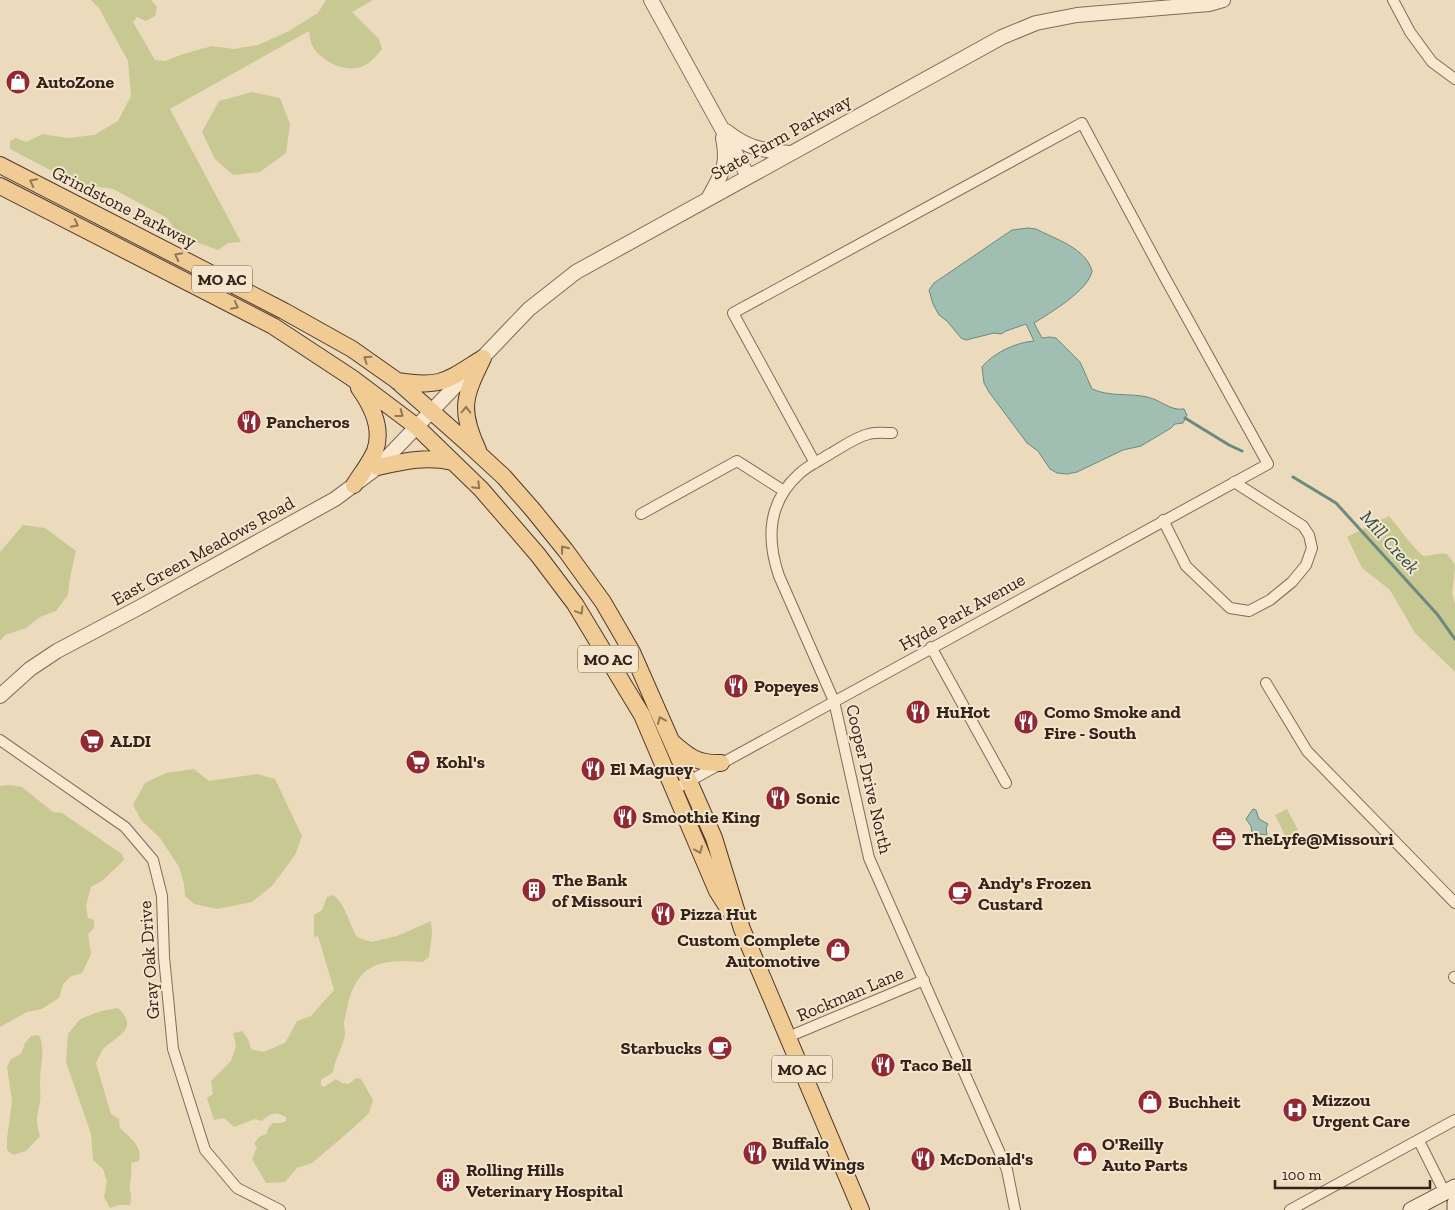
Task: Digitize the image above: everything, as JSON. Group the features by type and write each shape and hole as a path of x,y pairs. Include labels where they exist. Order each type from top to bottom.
{"main road":[{"name":"Grindstone Parkway","path":"0,166 284,311 352,349 396,380 432,412"},
{"name":"MO AC","path":"0,186 273,326 352,378 417,427 481,489 538,555 575,604 642,715 716,891 742,929"},
{"path":"396,380 432,384 445,381 482,358"},
{"path":"481,456 466,419 466,404 470,384 482,358"},
{"path":"352,378 368,401 375,416 377,433 375,450 354,485"},
{"name":"MO AC","path":"432,412 504,477 533,510 603,602 632,652 714,838 742,929 861,1210"},
{"path":"378,467 422,458 437,458 453,462"},
{"path":"671,741 693,758 710,763 721,763"},
{"path":"1412,1210 1452,1194"},
{"path":"1433,1210 1452,1194"},
{"path":"1452,1194 1455,1210"}],"street":[{"path":"651,0 748,176"},
{"name":"State Farm Parkway","path":"417,427 529,309 576,272 1002,37 1036,23 1077,14 1209,4 1223,0"},
{"path":"1393,0 1410,32 1432,62 1455,79"},
{"name":"Hyde Park Avenue","path":"673,790 688,780 1268,464 1082,123 733,314 815,463"},
{"path":"721,127 741,143 754,148 790,153"},
{"path":"708,198 722,174 726,155 721,127"},
{"name":"East Green Meadows Road","path":"0,696 30,669 57,652 336,498 378,467 417,427"},
{"name":"Cooper Drive North","path":"892,433 870,434 854,440 800,473 784,491 775,509 771,528 774,562 834,701 869,858 1006,1170 1015,1210"},
{"path":"641,514 736,461 784,491"},
{"path":"1163,520 1186,566 1230,608 1249,611 1270,600 1292,582 1306,565 1312,548 1310,535 1303,526 1234,482"},
{"path":"931,647 1006,783"},
{"path":"1266,683 1307,751 1455,903"},
{"name":"Gray Oak Drive","path":"0,740 124,827 153,860 162,896 164,957 173,1049 205,1150 237,1188 280,1210"},
{"name":"Rockman Lane","path":"788,1037 924,980"},
{"path":"1290,1210 1455,1120"},
{"path":"1419,1141 1452,1194"}],"green space":[{"path":"91,0 151,0 157,7 155,16 146,21 137,17 133,22 155,60 165,61 212,46 234,49 258,45 287,32 318,13 326,0 373,0 352,12 379,39 382,49 365,65 357,68 344,68 332,64 317,52 311,43 309,31 170,109 241,242 228,243 218,250 179,236 167,218 113,189 86,185 52,171 10,149 10,141 16,138 26,142 43,134 67,138 94,135 118,121 131,96 128,61 99,8"},
{"path":"252,92 280,98 290,124 286,153 260,172 233,175 215,159 202,132 219,101"},
{"path":"1389,516 1423,556 1447,554 1454,563 1452,593 1455,604 1455,672 1415,633 1390,590 1362,568 1347,537"},
{"path":"23,525 45,528 76,551 68,595 56,611 40,617 26,628 5,635 0,641 0,552"},
{"path":"194,769 209,781 257,774 275,779 302,836 295,855 272,886 252,902 218,909 194,904 185,896 179,867 160,838 141,820 133,805 145,783 166,773"},
{"path":"0,786 22,787 53,812 62,813 122,854 124,860 102,881 91,887 86,906 88,918 94,920 94,928 88,934 91,954 82,973 70,977 63,984 59,998 42,1009 27,1012 0,1027"},
{"path":"1287,809 1298,830 1286,837 1275,815"},
{"path":"333,895 344,909 357,937 371,942 397,936 431,921 432,934 429,957 423,962 396,962 375,966 366,971 359,979 348,1004 344,1023 345,1035 333,1072 321,1080 321,1085 324,1087 336,1079 342,1083 349,1084 356,1078 361,1079 373,1100 369,1113 312,1163 297,1168 285,1182 266,1183 252,1159 257,1147 254,1144 259,1137 266,1134 270,1125 286,1121 286,1117 273,1114 262,1121 255,1119 234,1127 224,1118 214,1120 207,1098 213,1094 211,1081 231,1061 236,1046 233,1033 242,1031 248,1039 251,1049 263,1052 285,1043 297,1021 311,1016 334,990 318,936 314,937 314,915 322,910 327,897"},
{"path":"118,1008 127,1021 127,1026 120,1035 104,1048 96,1063 111,1114 119,1119 120,1128 135,1143 140,1156 139,1161 131,1163 130,1205 119,1205 110,1208 104,1197 107,1181 103,1169 93,1160 91,1134 66,1062 68,1034 80,1019 101,1011"},
{"path":"39,1035 42,1052 37,1126 40,1136 26,1151 13,1155 7,1150 12,1101 7,1067 11,1059 21,1054 25,1043 31,1036"}],"shaded area":[{"path":"1036,229 1077,250 1089,263 1092,271 1084,286 1077,293 1034,323 1042,338 1056,338 1080,362 1092,389 1106,393 1147,397 1170,407 1184,409 1187,415 1183,423 1175,424 1141,446 1123,450 1077,472 1067,474 1057,473 1050,469 1038,451 1027,443 989,392 984,383 982,367 992,357 1006,349 1034,341 1026,324 1001,334 994,333 966,340 961,338 947,321 939,315 929,290 934,283 1012,230"},
{"path":"1253,809 1256,810 1259,819 1268,824 1266,828 1267,835 1252,833 1251,826 1246,819"}],"waterway":[{"name":"Mill Creek","path":"1185,418 1242,451"},
{"name":"Mill Creek","path":"1293,477 1336,503 1437,614 1455,639"}],"place":[{"name":"AutoZone","path":"18,82"},
{"name":"Pancheros","path":"249,422"},
{"name":"Popeyes","path":"736,686"},
{"name":"HuHot","path":"918,712"},
{"name":"Como Smoke and Fire - South","path":"1026,722"},
{"name":"ALDI","path":"92,741"},
{"name":"Kohl's","path":"418,762"},
{"name":"El Maguey","path":"593,769"},
{"name":"Sonic","path":"778,798"},
{"name":"Smoothie King","path":"625,817"},
{"name":"TheLyfe@Missouri","path":"1224,839"},
{"name":"The Bank of Missouri","path":"534,890"},
{"name":"Andy's Frozen Custard","path":"960,893"},
{"name":"Pizza Hut","path":"663,914"},
{"name":"Custom Complete Automotive","path":"838,950"},
{"name":"Starbucks","path":"720,1048"},
{"name":"Taco Bell","path":"883,1065"},
{"name":"Buchheit","path":"1150,1102"},
{"name":"Mizzou Urgent Care","path":"1295,1110"},
{"name":"Buffalo Wild Wings","path":"755,1153"},
{"name":"O'Reilly Auto Parts","path":"1085,1154"},
{"name":"McDonald's","path":"923,1159"},
{"name":"Rolling Hills Veterinary Hospital","path":"448,1180"}]}
